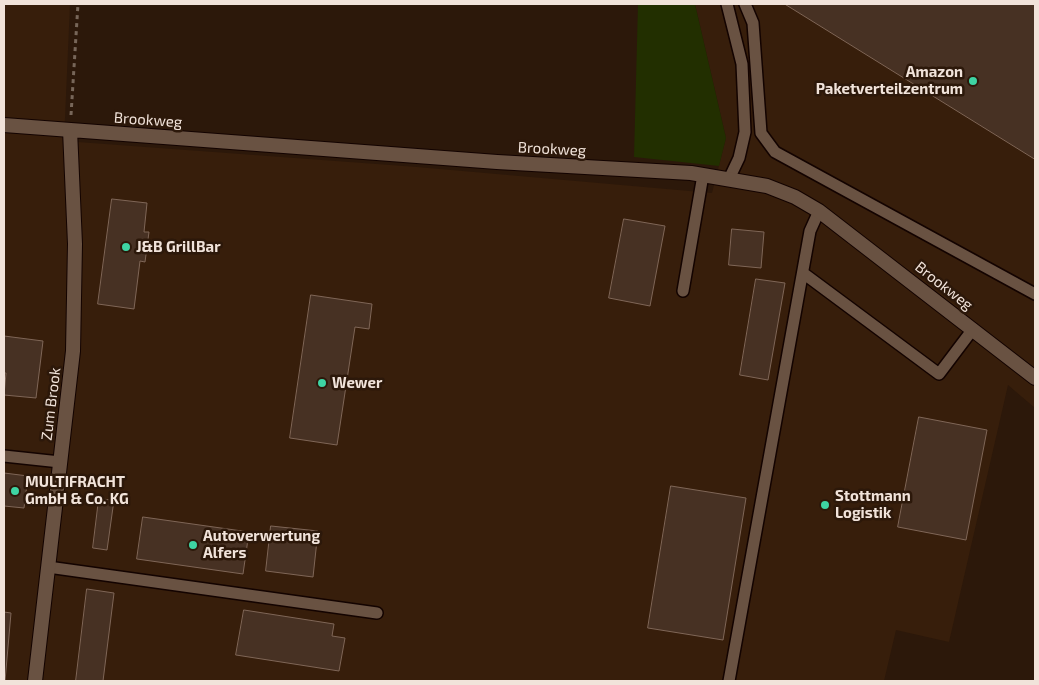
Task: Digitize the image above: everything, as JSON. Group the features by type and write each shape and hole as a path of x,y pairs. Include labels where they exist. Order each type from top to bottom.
{"street":[{"name":"Brookweg","path":"4,125 497,162 703,175 767,186 795,197 819,211 1035,378"},
{"name":"Zum Brook","path":"35,681 73,351 75,244 70,130"}],"lane":[{"path":"727,4 742,64 745,132 739,158 729,179"},
{"path":"745,4 753,23 761,133 775,152 1035,294"},
{"path":"683,291 703,175"},
{"path":"729,681 810,231 819,211"},
{"path":"803,273 939,374 973,329"},
{"path":"4,456 60,462"},
{"path":"48,567 377,613"}],"path":[{"path":"70,130 78,4"}],"shaded area":[{"path":"4,4 70,4 64,141 417,167 712,193 726,138 695,4 1035,4 1035,408 1008,385 949,642 896,630 884,681 4,681"}],"green space":[{"path":"638,4 695,4 726,138 719,166 634,157"}],"building":[{"name":"Amazon Paketverteilzentrum","path":"785,4 1035,4 1035,159"},
{"name":"J&B GrillBar","path":"112,199 147,203 144,232 149,232 145,262 140,261 134,309 98,304"},
{"path":"624,219 665,226 650,306 609,298"},
{"path":"732,229 764,232 761,268 729,265"},
{"path":"756,279 785,283 768,380 740,375"},
{"name":"Wewer","path":"311,295 372,304 369,329 355,327 337,445 290,438"},
{"path":"4,336 43,341 36,398 4,395 6,373 4,373"},
{"path":"919,417 987,430 966,540 898,527"},
{"name":"MULTIFRACHT GmbH & Co. KG","path":"4,473 28,476 24,508 4,506"},
{"path":"671,486 746,498 723,640 648,628"},
{"path":"99,499 114,500 107,550 93,548"},
{"name":"Autoverwertung Alfers","path":"143,517 249,532 243,574 137,559"},
{"path":"271,526 318,531 313,577 266,571"},
{"path":"87,589 114,593 103,681 76,681"},
{"path":"244,610 334,624 332,636 345,638 339,671 236,655"},
{"path":"4,612 11,613 5,681 4,681"}],"place":[{"name":"Amazon Paketverteilzentrum","path":"973,81"},
{"name":"J&B GrillBar","path":"126,247"},
{"name":"Wewer","path":"322,383"},
{"name":"MULTIFRACHT GmbH & Co. KG","path":"15,491"},
{"name":"Stottmann Logistik","path":"825,505"},
{"name":"Autoverwertung Alfers","path":"193,545"}]}
